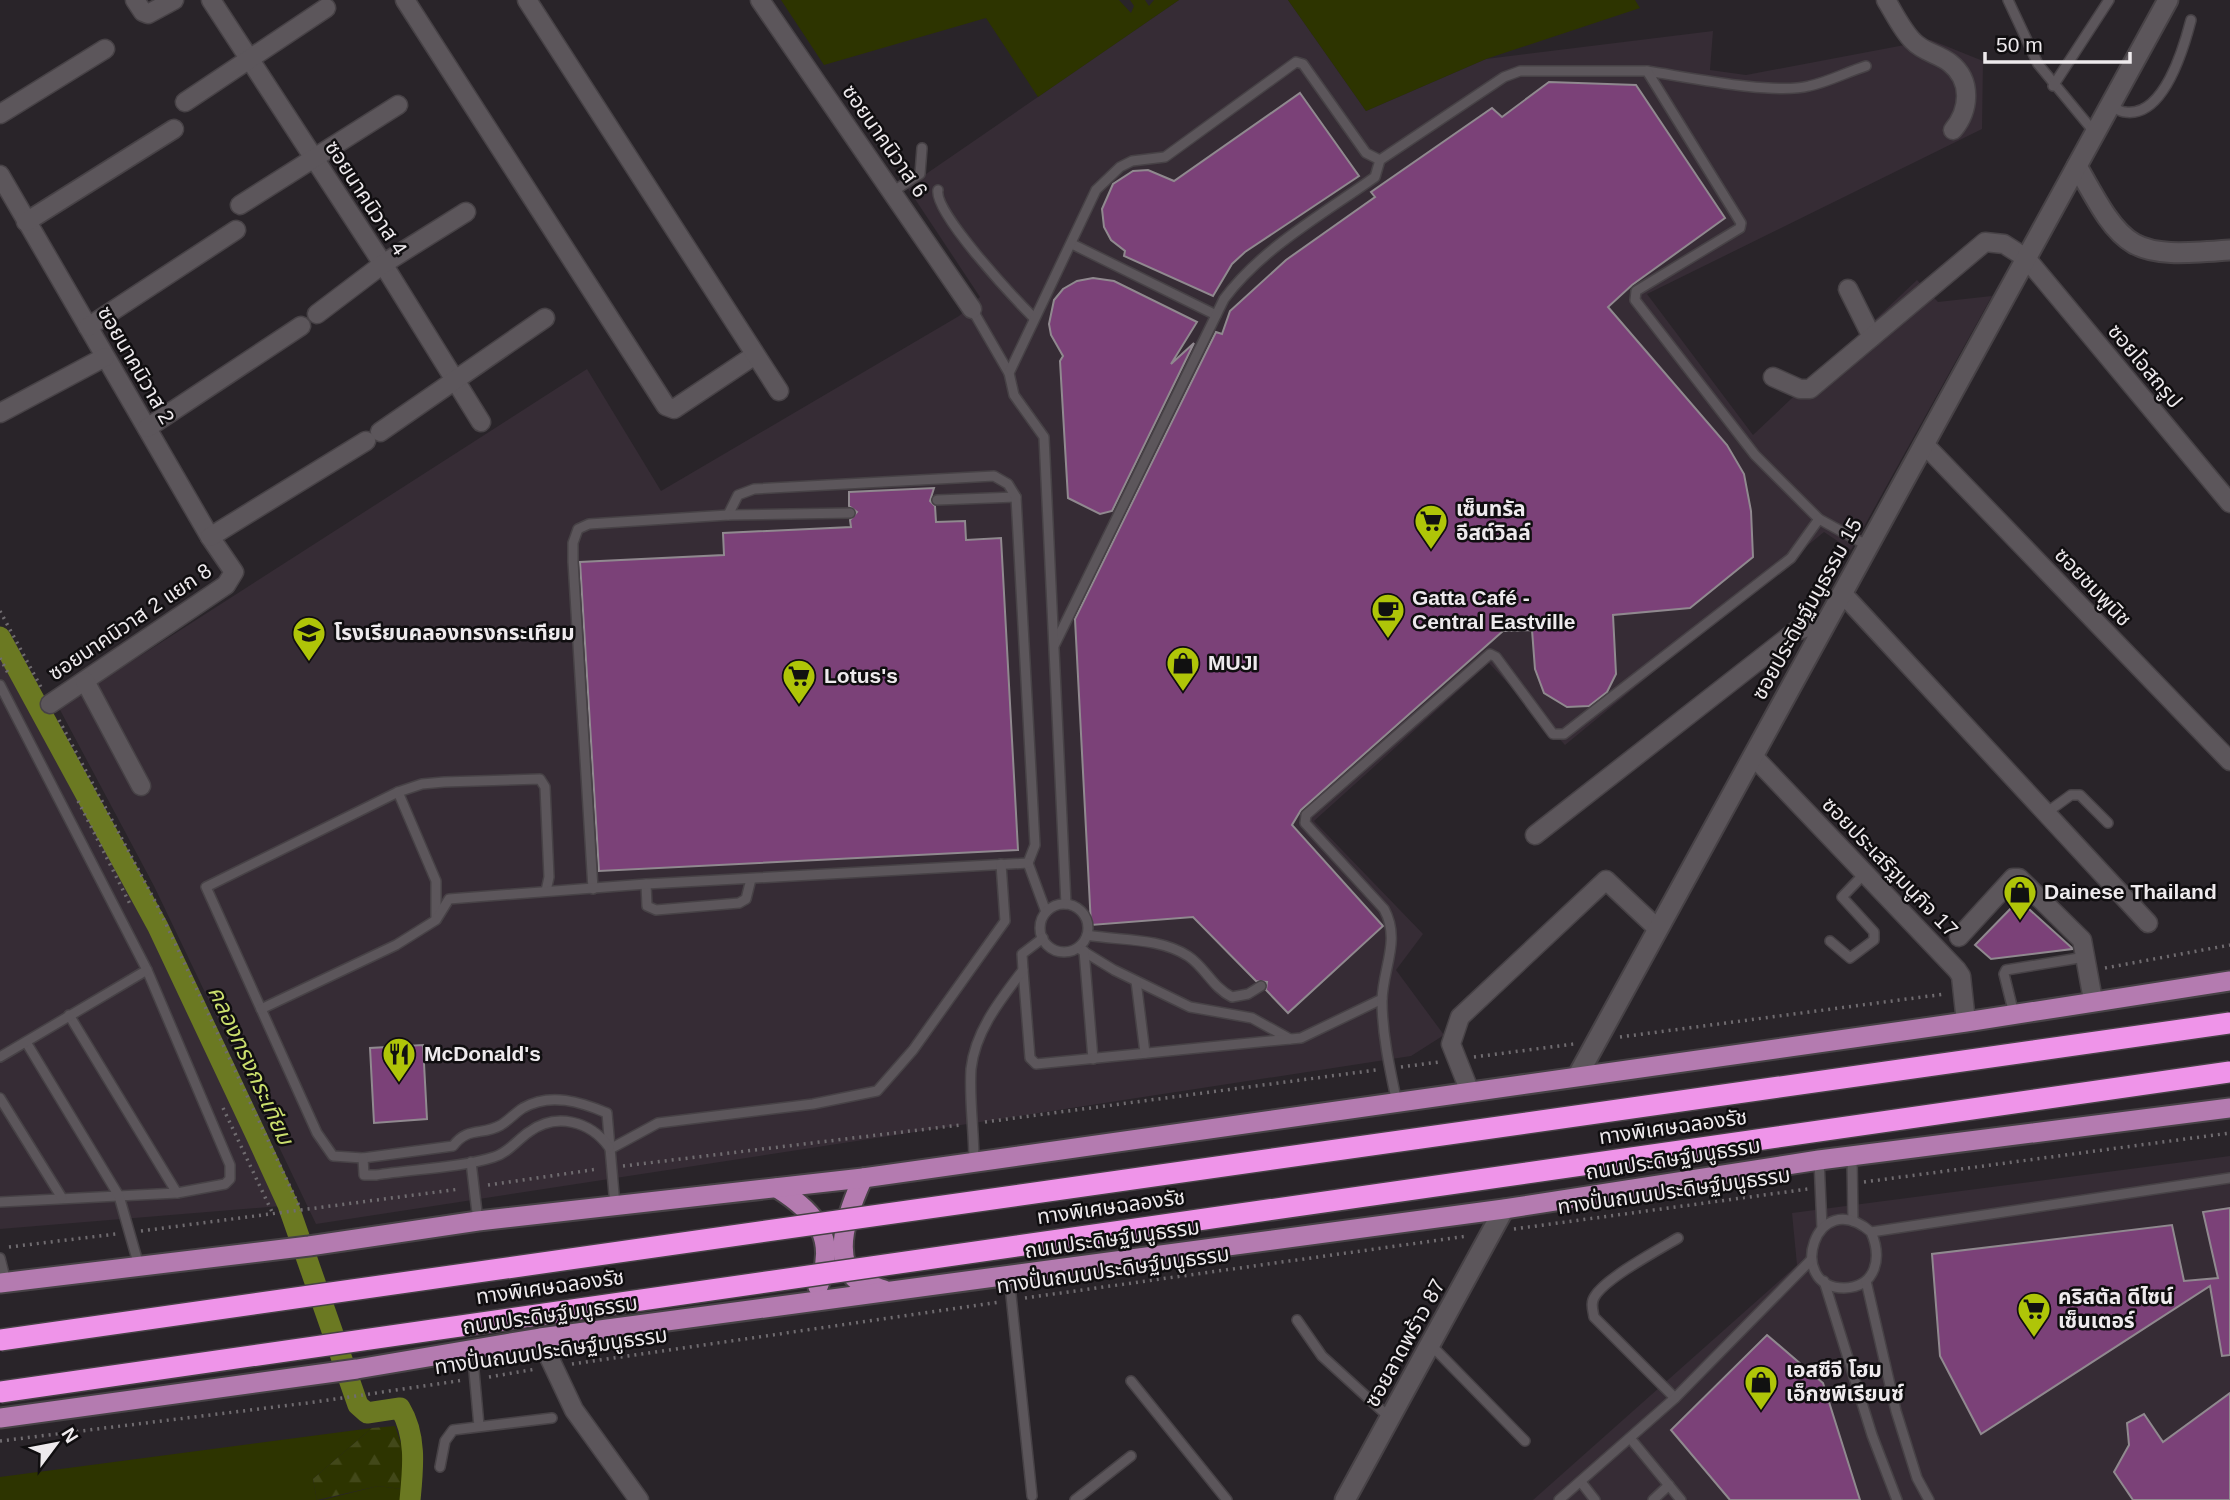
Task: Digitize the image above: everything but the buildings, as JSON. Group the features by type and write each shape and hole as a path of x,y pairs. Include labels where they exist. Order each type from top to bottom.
{"highway":[{"name":"ทางพิเศษฉลองรัช","path":"0,1340 2230,1023"},
{"name":"ทางพิเศษฉลองรัช","path":"0,1392 2230,1072"}],"main road":[{"path":"3,1282 300,1247 478,1221 863,1178 1966,1022 2093,1000 2230,981"},
{"name":"ถนนประดิษฐ์มนูธรรม","path":"0,1418 325,1374 540,1338 1504,1209 1819,1160 1852,1158 2230,1108"},
{"path":"863,1178 847,1212 844,1239 847,1263 858,1280 888,1292"},
{"path":"777,1188 811,1214 824,1235 827,1259 824,1272 807,1303"}],"street":[{"path":"135,0 143,12 148,14 174,0"},
{"name":"ซอยนาคนิวาส 4","path":"211,0 383,264 481,422"},
{"path":"405,0 666,406 674,409 755,355"},
{"path":"527,0 779,391"},
{"name":"ซอยนาคนิวาส 6","path":"760,0 972,309"},
{"path":"1886,0 1912,41 1950,63 1960,76 1966,89 1966,106 1963,118 1952,130"},
{"name":"ซอยประดิษฐ์มนูธรรม 15","path":"1578,1075 2168,0"},
{"path":"185,102 326,8"},
{"path":"0,114 105,49"},
{"path":"240,205 398,104"},
{"path":"26,222 174,129"},
{"path":"2077,166 2111,225 2131,243 2151,253 2230,250"},
{"name":"ซอยนาคนิวาส 2","path":"0,175 234,576"},
{"path":"317,314 383,264 466,212"},
{"path":"88,327 236,230"},
{"path":"1773,377 1800,389 1810,389 1985,242 2004,244 2026,258"},
{"name":"ซอยโอสถรูป","path":"2026,258 2230,503"},
{"path":"1848,289 1872,337"},
{"path":"210,537 373,437 545,318"},
{"path":"146,428 301,326"},
{"path":"0,413 105,357"},
{"name":"ซอยชมพูนิช","path":"1924,444 2230,761"},
{"name":"ซอยนาคนิวาส 2 แยก 8","path":"50,704 226,585 234,576"},
{"path":"1842,593 2148,923"},
{"path":"1535,835 1796,631 1827,621"},
{"path":"85,681 141,786"},
{"name":"ซอยประเสริฐมนูกิจ 17","path":"1753,756 1957,970 1961,976 1966,1022"},
{"path":"1959,937 2016,877 2082,940 2093,1000"},
{"path":"1470,1092 1451,1044 1460,1017 1606,880 1658,929"},
{"name":"ซอยลาดพร้าว 87","path":"1345,1500 1504,1209"},
{"path":"540,1338 574,1410 639,1500"}],"lane":[{"path":"2008,0 2038,64 2053,86 2095,133"},
{"path":"2053,86 2109,0"},
{"path":"2110,106 2125,113 2139,110 2152,102 2178,66 2191,20"},
{"path":"1009,373 1096,190 1108,175 1132,161 1165,157 1297,62 1303,64 1366,153 1380,160"},
{"path":"1054,646 1224,299 1249,271 1287,239 1375,177 1380,160 1504,77 1520,71 1647,71 1715,82 1790,88 1809,86 1866,66"},
{"path":"1647,71 1741,223 1740,228 1636,291 1635,300 1755,456 1819,519 1868,546"},
{"path":"892,191 920,174 922,148"},
{"path":"938,190 940,204 973,251 1034,318"},
{"path":"1072,244 1216,315"},
{"path":"972,309 1009,373 1014,395 1044,437 1066,904"},
{"path":"728,515 738,495 754,489 994,476 1008,484 1016,497 1035,845 1028,863 1046,912"},
{"path":"937,500 1016,497"},
{"path":"593,889 573,542 578,529 589,524 728,515 850,513"},
{"path":"1397,1103 1382,999 1394,933 1390,920 1384,909 1305,823 1306,815 1490,654 1496,657 1553,734 1564,734 1791,558 1819,519"},
{"path":"0,685 148,970 230,1165 231,1174 225,1184 177,1193 0,1202"},
{"path":"547,891 545,787 540,779 422,784 398,792 206,887 324,1144 332,1156 363,1158 453,1146 462,1134 500,1125 527,1106 557,1099 583,1103 607,1113 615,1206"},
{"path":"398,792 436,881 436,920"},
{"path":"2046,813 2071,795 2080,795 2108,823"},
{"path":"261,1009 396,945 436,920 449,899 646,884 1028,863"},
{"path":"610,1149 658,1123 825,1102 877,1091 913,1050 1005,921 1001,864"},
{"path":"1830,941 1850,958 1874,940 1874,932 1842,898 1864,874"},
{"path":"646,884 647,906 656,910 739,903 746,899 751,879"},
{"path":"1093,1059 1081,949 1087,935 1084,914 1066,904 1055,906 1046,912 1041,925 1043,938 1058,951 1081,949 1136,981 1190,1007 1252,1018 1290,1039"},
{"path":"1087,935 1144,941 1180,952 1190,957 1210,980 1232,996 1248,994 1261,986"},
{"path":"1043,938 1022,954 1032,1063 1290,1039 1319,1031 1382,999"},
{"path":"2014,1014 2004,974 2006,970 2087,964"},
{"path":"0,1057 148,970"},
{"path":"974,1161 971,1070 977,1042 995,1009 1023,970"},
{"path":"1136,981 1145,1054"},
{"path":"69,1015 177,1193"},
{"path":"26,1042 119,1196 139,1266"},
{"path":"0,1098 62,1198"},
{"path":"363,1158 364,1175 376,1175 496,1157 530,1130 562,1120 576,1122 593,1130 610,1149"},
{"path":"1852,1158 1853,1221"},
{"path":"1819,1160 1822,1228"},
{"path":"471,1161 478,1221"},
{"path":"1871,1232 2230,1178"},
{"path":"1824,1281 1841,1288 1866,1281 1878,1260 1878,1248 1871,1232 1853,1221 1842,1220 1822,1228 1812,1243 1811,1260 1824,1281 1872,1435 1896,1500"},
{"path":"1675,1398 1594,1317 1592,1302 1595,1294 1633,1265 1678,1238"},
{"path":"0,1258 3,1282"},
{"path":"1559,1500 1675,1398 1811,1260"},
{"path":"1009,1276 1032,1496"},
{"path":"1866,1281 1896,1411 1917,1478 1929,1500"},
{"path":"1297,1320 1322,1356 1390,1418"},
{"path":"1430,1344 1525,1441"},
{"path":"472,1349 479,1426"},
{"path":"1131,1381 1227,1500"},
{"path":"440,1467 449,1433 479,1426 552,1418"},
{"path":"1630,1438 1682,1500"},
{"path":"1075,1500 1131,1456"},
{"path":"1581,1482 1595,1500"},
{"path":"1653,1500 1669,1485"}],"path":[{"path":"0,611 156,903 301,1210"},
{"path":"2087,964 2230,946"},
{"path":"283,1213 612,1167 974,1123 1963,992"},
{"path":"1852,1183 2230,1133"},
{"name":"ทางปั่นถนนประดิษฐ์มนูธรรม","path":"0,1441 351,1397 1011,1300 1821,1188"}],"shaded area":[{"path":"1179,0 1288,0 1366,111 1486,59 1713,31 1710,70 1746,75 1931,40 1983,61 1982,129 1647,294 1753,435 1917,280 1938,302 1992,296 1851,550 1824,532 1565,745 1489,663 1314,821 1423,934 1396,970 1444,1035 1411,1056 316,1224 154,886 59,708 587,369 661,491 959,316 980,297 907,187"},
{"path":"0,651 152,936 281,1206 0,1229"},
{"path":"2230,1156 2230,1500 1533,1500 1797,1265 1792,1213"}],"green space":[{"path":"781,0 1119,0 1131,13 1134,6 1130,0 1145,0 1149,6 1154,0 1179,0 1038,97 986,18 824,65"},
{"path":"1288,0 1635,0 1640,8 1486,59 1366,111"},
{"path":"395,1426 403,1449 402,1489 378,1486 317,1500 313,1479 372,1428"},
{"path":"372,1428 313,1479 317,1500 0,1500 0,1477"},
{"path":"378,1486 402,1489 401,1500 322,1500"}],"waterway":[{"name":"คลองทรงกระเทียม","path":"0,637 158,927 256,1135 288,1205 358,1405 367,1413 400,1408 411,1441 410,1500"}],"place":[{"name":"เซ็นทรัล อีสต์วิลล์","path":"1431,551"},
{"name":"Gatta Café - Central Eastville","path":"1388,640"},
{"name":"โรงเรียนคลองทรงกระเทียม","path":"309,663"},
{"name":"MUJI","path":"1183,693"},
{"name":"Lotus's","path":"799,706"},
{"name":"Dainese Thailand","path":"2020,922"},
{"name":"McDonald's","path":"399,1084"},
{"name":"คริสตัล ดีไซน์ เซ็นเตอร์","path":"2034,1339"},
{"name":"เอสซีจี โฮม เอ็กซพีเรียนซ์","path":"1761,1412"}]}
